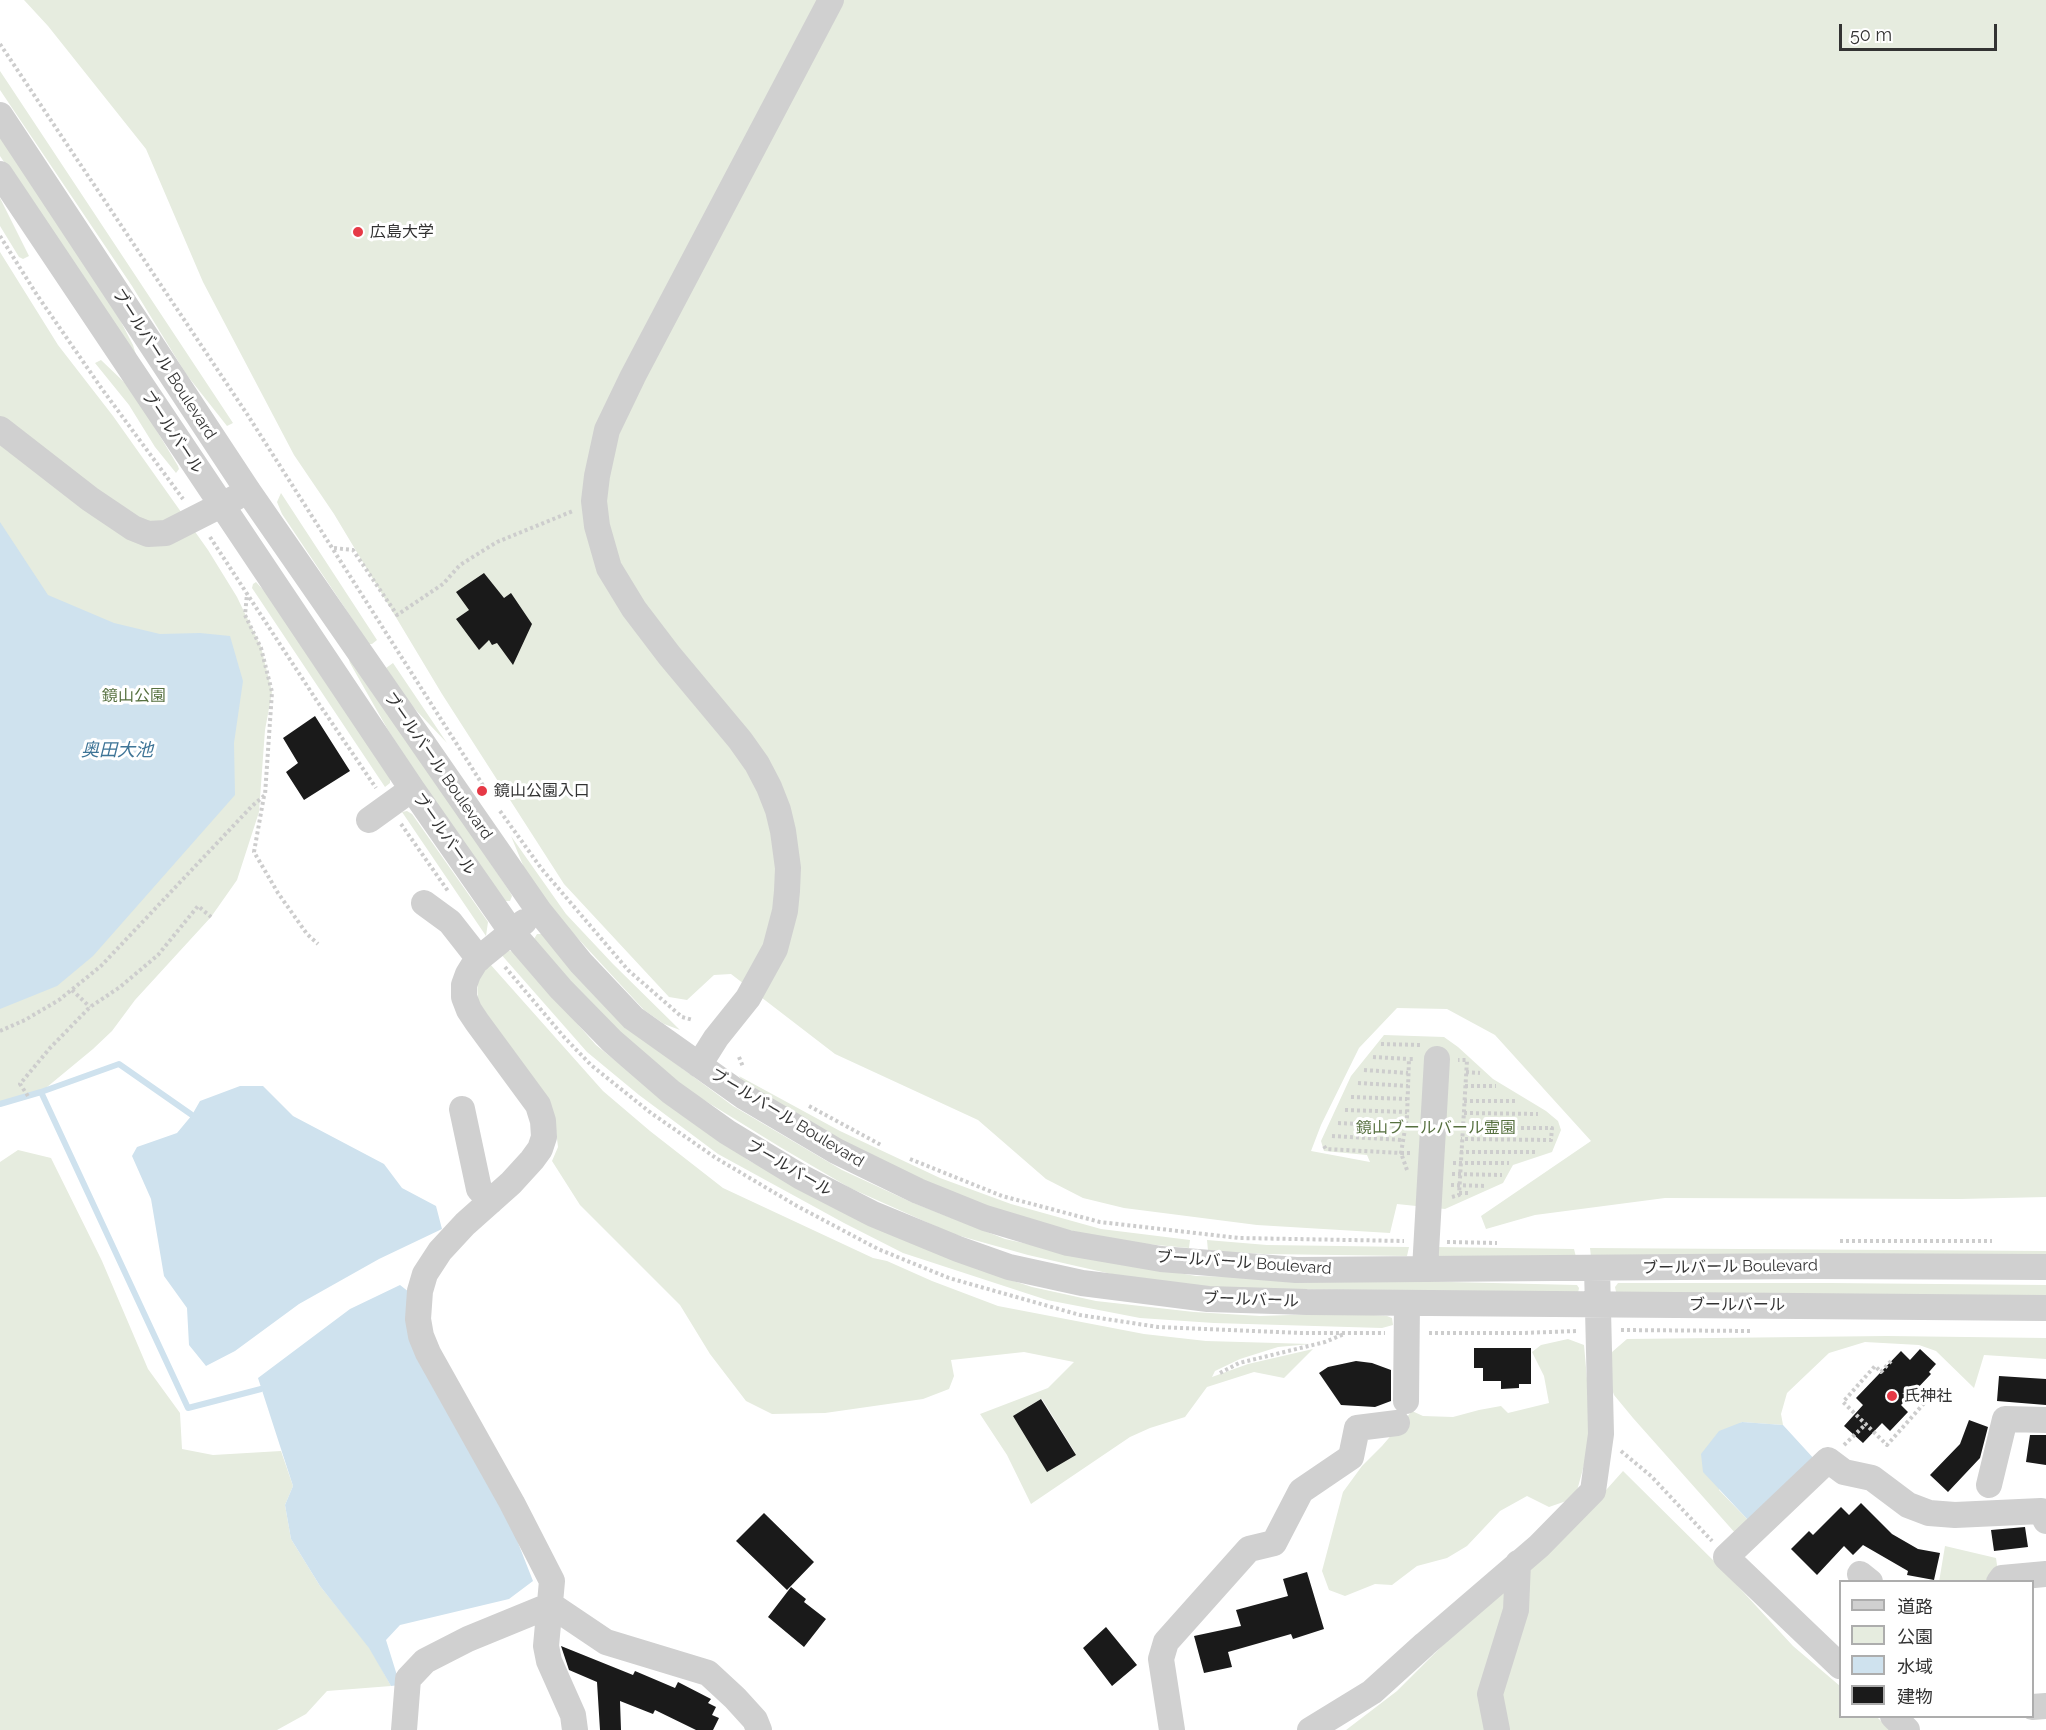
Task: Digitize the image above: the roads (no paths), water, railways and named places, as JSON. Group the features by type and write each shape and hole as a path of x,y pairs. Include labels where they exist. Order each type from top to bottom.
{"street":[{"path":"699,1065 716,1038 747,998 775,949 785,910 787,891 788,867 783,831 778,810 757,764 648,628 609,568 597,526 594,501 597,476 607,430 633,376 831,0"},
{"name":"ブールバール Boulevard","path":"0,115 248,491 539,911 581,963 633,1018 743,1096 836,1151 918,1191 985,1218 1068,1243 1161,1259 1296,1270 1811,1266 2046,1267"},
{"name":"ブールバール","path":"0,174 412,789 512,931 561,989 612,1041 671,1092 728,1132 801,1177 873,1214 1009,1267 1082,1283 1208,1299 1407,1303 2046,1308"},
{"path":"0,429 90,499 133,528 148,534 166,533 248,491"},
{"path":"378,813 412,789"},
{"path":"424,903 450,922 484,954"},
{"path":"539,911 484,954 468,974 464,985 464,997 469,1011 538,1105 543,1120 544,1137 540,1149 532,1160 440,1251 425,1274 418,1306 420,1328 428,1353 512,1503 552,1581 546,1646 549,1661 573,1715 575,1730"},
{"path":"1425,1269 1437,1059"},
{"path":"462,1109 478,1189 491,1200"},
{"path":"1310,1730 1372,1692 1539,1546 1593,1491 1601,1434 1599,1330 1596,1304 1597,1268"},
{"path":"1172,1730 1161,1659 1166,1642 1249,1549 1274,1543 1301,1491 1351,1457 1357,1428 1402,1412 1407,1303"},
{"path":"1989,1485 2005,1419 2046,1420"},
{"path":"1839,1665 1726,1557 1828,1460 1844,1472 1872,1478 1908,1505 1929,1513 1955,1515 2041,1511 2046,1521"},
{"path":"1497,1730 1490,1694 1516,1610 1518,1563"},
{"path":"2000,1580 2046,1574"},
{"path":"404,1730 408,1678 426,1661 468,1639 551,1605"},
{"path":"551,1605 606,1642 708,1673 755,1720 759,1730"},
{"path":"1895,1718 1907,1730"}],"water":[{"name":"奥田大池","path":"0,522 48,595 114,623 160,634 200,633 230,636 243,681 234,743 235,795 93,956 57,986 0,1009"},
{"path":"240,1086 263,1086 293,1116 384,1164 402,1188 436,1206 442,1229 379,1259 299,1304 235,1351 206,1366 189,1345 187,1308 164,1276 151,1199 132,1156 137,1147 177,1133 200,1101"},
{"path":"400,1285 409,1292 413,1348 513,1530 533,1581 509,1599 400,1625 386,1640 400,1685 391,1686 369,1648 320,1586 291,1539 285,1505 293,1486 258,1378 350,1309"},
{"path":"1742,1422 1783,1425 1816,1461 1749,1521 1703,1472 1701,1454 1719,1431"}],"waterway":[{"path":"0,1104 119,1064 192,1115"},
{"path":"41,1092 188,1408 261,1389"}],"place":[{"name":"広島大学","path":"358,232"},
{"name":"鏡山公園入口","path":"482,791"},
{"name":"氏神社","path":"1892,1396"}],"park label":[{"name":"鏡山公園","path":"134,696"},
{"name":"鏡山ブールバール霊園","path":"1436,1128"}]}
